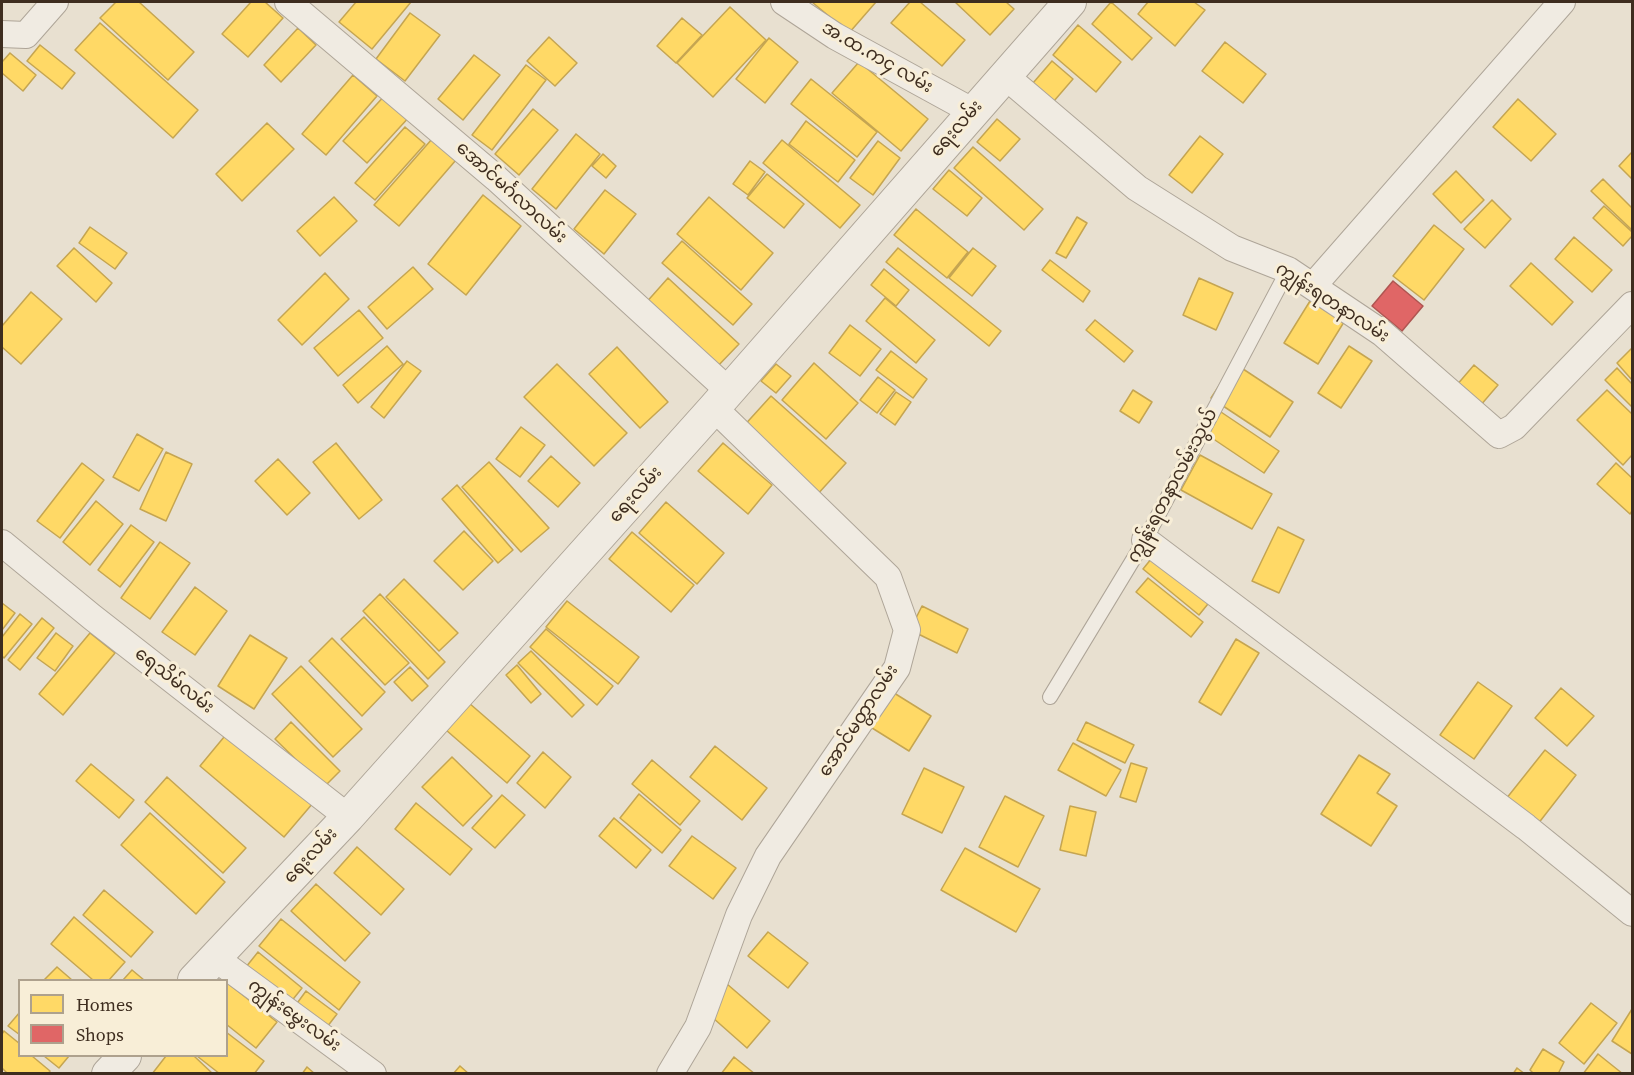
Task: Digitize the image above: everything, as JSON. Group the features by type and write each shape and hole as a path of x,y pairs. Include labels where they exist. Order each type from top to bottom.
{"street":[{"path":"2,34 26,35 55,2"},
{"name":"အောင်မင်္ဂလာလမ်း","path":"288,2 496,178 722,399"},
{"name":"အ.ထ.က၄ လမ်း","path":"784,2 836,36 972,111"},
{"name":"ရေးလမ်း","path":"196,979 348,817 722,399 972,111 1070,2"},
{"path":"1313,286 1562,2"},
{"name":"ကျွန်းရတနာလမ်း","path":"1004,75 1137,188 1232,248 1288,270 1382,333 1499,435 1514,428 1632,305"},
{"name":"အောင်မတ္တာလမ်း","path":"670,1074 699,1027 739,915 768,856 897,668 907,630 888,577 722,399"},
{"path":"1145,540 1526,827 1632,913"},
{"name":"ရေသိမ်လမ်း","path":"2,543 92,617 348,817"},
{"name":"ကျွန်းမွှေးလမ်း","path":"215,958 373,1074"},
{"path":"108,1074 124,1057"}],"lane":[{"name":"ကျွန်းရတနာလမ်းသွယ်","path":"1050,697 1145,540 1288,270"}],"building: Homes":[{"path":"116,2 139,2 194,52 168,80 100,18"},
{"path":"251,2 265,2 283,18 248,57 222,34"},
{"path":"356,2 411,2 372,49 339,22"},
{"path":"812,2 876,2 849,33"},
{"path":"910,2 920,2 965,40 942,66 891,23"},
{"path":"955,2 1006,2 1014,9 990,35"},
{"path":"1111,2 1152,38 1132,60 1092,24"},
{"path":"1148,2 1194,2 1205,10 1175,46 1138,14"},
{"path":"730,7 766,40 713,97 677,63"},
{"path":"410,13 440,35 405,81 376,59"},
{"path":"682,18 702,35 676,63 657,46"},
{"path":"100,23 198,110 173,138 75,50"},
{"path":"1078,25 1121,62 1096,92 1053,55"},
{"path":"298,28 316,45 281,82 264,65"},
{"path":"549,37 577,63 555,86 527,61"},
{"path":"769,38 798,62 765,103 736,79"},
{"path":"1225,42 1266,74 1243,103 1202,71"},
{"path":"40,45 75,73 62,89 27,61"},
{"path":"10,53 36,75 23,91 2,73 2,62"},
{"path":"474,55 500,75 463,120 438,99"},
{"path":"1052,61 1073,79 1054,101 1033,83"},
{"path":"859,62 928,119 901,151 832,93"},
{"path":"526,65 546,80 492,150 472,135"},
{"path":"353,75 377,96 326,155 302,134"},
{"path":"811,79 877,132 857,157 791,104"},
{"path":"387,93 411,115 367,163 343,141"},
{"path":"1518,99 1556,134 1531,161 1493,127"},
{"path":"533,109 558,130 519,175 495,154"},
{"path":"997,119 1020,139 1000,161 977,142"},
{"path":"806,121 855,160 838,182 789,144"},
{"path":"267,123 294,149 242,201 216,174"},
{"path":"405,127 425,144 375,200 355,183"},
{"path":"576,134 600,154 556,209 532,189"},
{"path":"1200,136 1223,154 1192,193 1169,175"},
{"path":"432,139 456,160 399,226 374,205"},
{"path":"782,140 860,205 840,228 763,163"},
{"path":"878,141 900,158 873,195 850,178"},
{"path":"973,147 1043,209 1024,230 954,168"},
{"path":"1632,152 1632,179 1619,166"},
{"path":"603,154 616,166 606,178 592,166"},
{"path":"750,161 765,172 748,195 733,184"},
{"path":"949,170 982,198 967,216 933,189"},
{"path":"1456,171 1484,200 1461,223 1433,194"},
{"path":"767,174 804,204 784,228 747,198"},
{"path":"1603,179 1632,208 1632,230 1591,191"},
{"path":"605,190 636,214 604,254 574,229"},
{"path":"483,195 521,226 466,295 428,264"},
{"path":"334,197 357,221 320,256 297,231"},
{"path":"709,197 773,253 741,290 677,234"},
{"path":"1492,200 1511,219 1485,248 1464,229"},
{"path":"1604,206 1632,232 1632,236 1623,246 1593,218"},
{"path":"916,209 968,252 947,278 894,235"},
{"path":"1077,217 1087,223 1066,258 1056,253"},
{"path":"1434,225 1464,249 1424,300 1393,276"},
{"path":"90,227 127,253 115,269 79,243"},
{"path":"1574,237 1612,270 1592,292 1555,259"},
{"path":"682,241 752,304 733,325 662,263"},
{"path":"74,248 112,283 96,302 57,266"},
{"path":"898,248 1001,331 989,346 886,262"},
{"path":"973,248 996,266 972,296 949,278"},
{"path":"1050,260 1090,291 1083,302 1042,270"},
{"path":"1531,263 1573,302 1552,325 1510,286"},
{"path":"413,267 433,289 387,329 368,307"},
{"path":"884,269 909,290 896,306 871,285"},
{"path":"325,273 349,299 302,345 278,320"},
{"path":"668,278 739,344 714,370 644,305"},
{"path":"1199,278 1233,293 1216,330 1183,315"},
{"path":"31,292 62,319 21,364 2,347 2,326"},
{"path":"885,298 935,340 916,363 866,321"},
{"path":"1310,301 1344,322 1318,364 1284,343"},
{"path":"359,310 383,338 338,376 314,348"},
{"path":"1095,320 1133,351 1124,362 1086,330"},
{"path":"850,325 881,349 860,376 829,353"},
{"path":"387,346 403,364 358,403 343,385"},
{"path":"1349,346 1372,361 1341,408 1318,393"},
{"path":"617,347 668,402 640,428 589,374"},
{"path":"1632,348 1632,380 1617,363"},
{"path":"891,351 927,379 913,398 876,370"},
{"path":"407,361 421,371 384,418 371,407"},
{"path":"814,363 858,403 826,439 782,400"},
{"path":"1234,363 1293,402 1270,437 1211,398"},
{"path":"557,364 627,433 594,466 524,397"},
{"path":"776,364 791,376 776,393 761,381"},
{"path":"1474,365 1498,385 1480,406 1456,386"},
{"path":"1617,368 1632,384 1632,407 1605,380"},
{"path":"878,377 895,390 877,413 860,400"},
{"path":"1133,390 1152,402 1139,423 1120,411"},
{"path":"1607,390 1632,414 1632,455 1623,465 1577,420"},
{"path":"896,392 911,402 895,425 880,414"},
{"path":"771,396 846,463 816,496 741,429"},
{"path":"1218,410 1279,451 1264,473 1203,432"},
{"path":"521,427 545,445 520,477 496,459"},
{"path":"137,434 163,449 139,491 113,477"},
{"path":"336,443 382,500 359,519 313,462"},
{"path":"723,443 772,485 748,514 698,471"},
{"path":"166,452 192,464 166,521 140,509"},
{"path":"1200,455 1272,494 1252,529 1181,490"},
{"path":"551,456 580,483 558,507 528,481"},
{"path":"278,459 310,493 287,515 255,481"},
{"path":"489,462 549,528 521,552 462,487"},
{"path":"82,463 104,480 60,538 37,521"},
{"path":"1616,463 1632,478 1632,511 1630,514 1597,484"},
{"path":"457,485 513,550 498,563 442,499"},
{"path":"96,501 123,524 90,565 63,542"},
{"path":"666,502 724,553 697,584 639,533"},
{"path":"131,525 154,542 120,587 98,570"},
{"path":"1278,527 1304,540 1279,593 1252,581"},
{"path":"464,531 493,561 463,590 434,561"},
{"path":"632,532 694,585 671,612 609,559"},
{"path":"160,542 190,563 150,619 121,598"},
{"path":"1160,548 1216,594 1199,615 1143,569"},
{"path":"1148,578 1203,622 1191,637 1136,592"},
{"path":"404,579 458,633 439,651 386,597"},
{"path":"195,587 227,611 195,655 162,632"},
{"path":"380,594 445,662 428,679 363,611"},
{"path":"567,601 639,657 618,684 546,627"},
{"path":"2,603 15,613 2,630"},
{"path":"922,606 968,629 957,653 910,630"},
{"path":"20,614 32,624 4,658 2,656 2,637"},
{"path":"364,617 409,663 385,685 341,639"},
{"path":"42,618 54,628 20,670 8,660"},
{"path":"546,629 613,686 597,705 530,647"},
{"path":"56,633 73,646 55,671 37,658"},
{"path":"90,633 115,653 63,715 39,694"},
{"path":"250,635 287,658 254,709 218,686"},
{"path":"332,638 385,692 362,716 309,661"},
{"path":"1236,639 1259,653 1221,715 1199,702"},
{"path":"531,651 584,705 572,717 518,663"},
{"path":"517,665 541,694 531,703 506,675"},
{"path":"301,666 362,729 333,757 272,694"},
{"path":"410,667 428,686 412,701 394,682"},
{"path":"1478,682 1512,706 1474,759 1440,735"},
{"path":"878,683 931,716 909,751 856,718"},
{"path":"1561,688 1594,716 1567,746 1535,718"},
{"path":"469,703 530,756 507,783 446,730"},
{"path":"291,722 340,771 324,787 275,739"},
{"path":"1086,722 1134,745 1125,763 1077,740"},
{"path":"229,731 313,803 284,837 200,766"},
{"path":"1073,743 1121,770 1106,796 1058,770"},
{"path":"715,746 767,788 742,820 690,777"},
{"path":"1545,750 1576,775 1534,829 1502,804"},
{"path":"543,752 571,777 545,808 517,783"},
{"path":"1359,755 1390,774 1377,793 1397,806 1371,846 1321,814"},
{"path":"452,757 492,796 463,826 422,787"},
{"path":"652,760 700,801 680,825 632,784"},
{"path":"1131,763 1147,768 1136,802 1120,797"},
{"path":"91,764 134,800 119,818 76,781"},
{"path":"924,768 964,787 942,833 902,814"},
{"path":"167,777 246,848 223,873 145,802"},
{"path":"639,794 681,830 662,853 620,818"},
{"path":"502,795 525,815 495,848 472,828"},
{"path":"1005,796 1044,816 1018,867 979,847"},
{"path":"416,803 472,849 450,875 395,829"},
{"path":"1070,806 1096,812 1086,856 1060,850"},
{"path":"150,813 225,882 196,914 121,845"},
{"path":"614,818 651,850 636,868 599,836"},
{"path":"692,836 736,868 713,899 669,866"},
{"path":"357,847 404,889 381,915 334,873"},
{"path":"965,848 1040,889 1016,932 941,890"},
{"path":"316,884 370,933 345,961 291,911"},
{"path":"104,890 153,932 131,957 83,915"},
{"path":"74,917 125,962 110,979 92,979 51,944"},
{"path":"281,919 360,982 339,1010 259,946"},
{"path":"768,932 808,963 788,988 748,956"},
{"path":"258,952 302,988 282,1013 238,977"},
{"path":"57,967 71,979 45,979"},
{"path":"132,970 143,979 124,979"},
{"path":"228,984 277,1022 256,1048 228,1026"},
{"path":"727,984 770,1021 747,1048 704,1010"},
{"path":"306,991 337,1014 317,1040 287,1017"},
{"path":"1591,1003 1617,1023 1584,1064 1559,1043"},
{"path":"1632,1009 1632,1054 1612,1041"},
{"path":"18,1014 18,1034 8,1026"},
{"path":"4,1031 18,1042 18,1057 33,1057 50,1071 48,1074 8,1074 2,1068 2,1034"},
{"path":"228,1034 264,1061 254,1074 220,1074 198,1057 228,1057"},
{"path":"1543,1049 1564,1062 1558,1074 1534,1074 1530,1070"},
{"path":"1598,1054 1623,1074 1583,1074"},
{"path":"45,1057 68,1057 59,1068"},
{"path":"165,1057 195,1057 213,1074 152,1074"},
{"path":"734,1057 755,1074 721,1074"},
{"path":"460,1066 469,1074 453,1074"},
{"path":"307,1067 315,1074 302,1074"},
{"path":"1517,1068 1525,1074 1513,1074"}],"building: Shops":[{"path":"1393,281 1423,306 1402,331 1372,306"}]}
